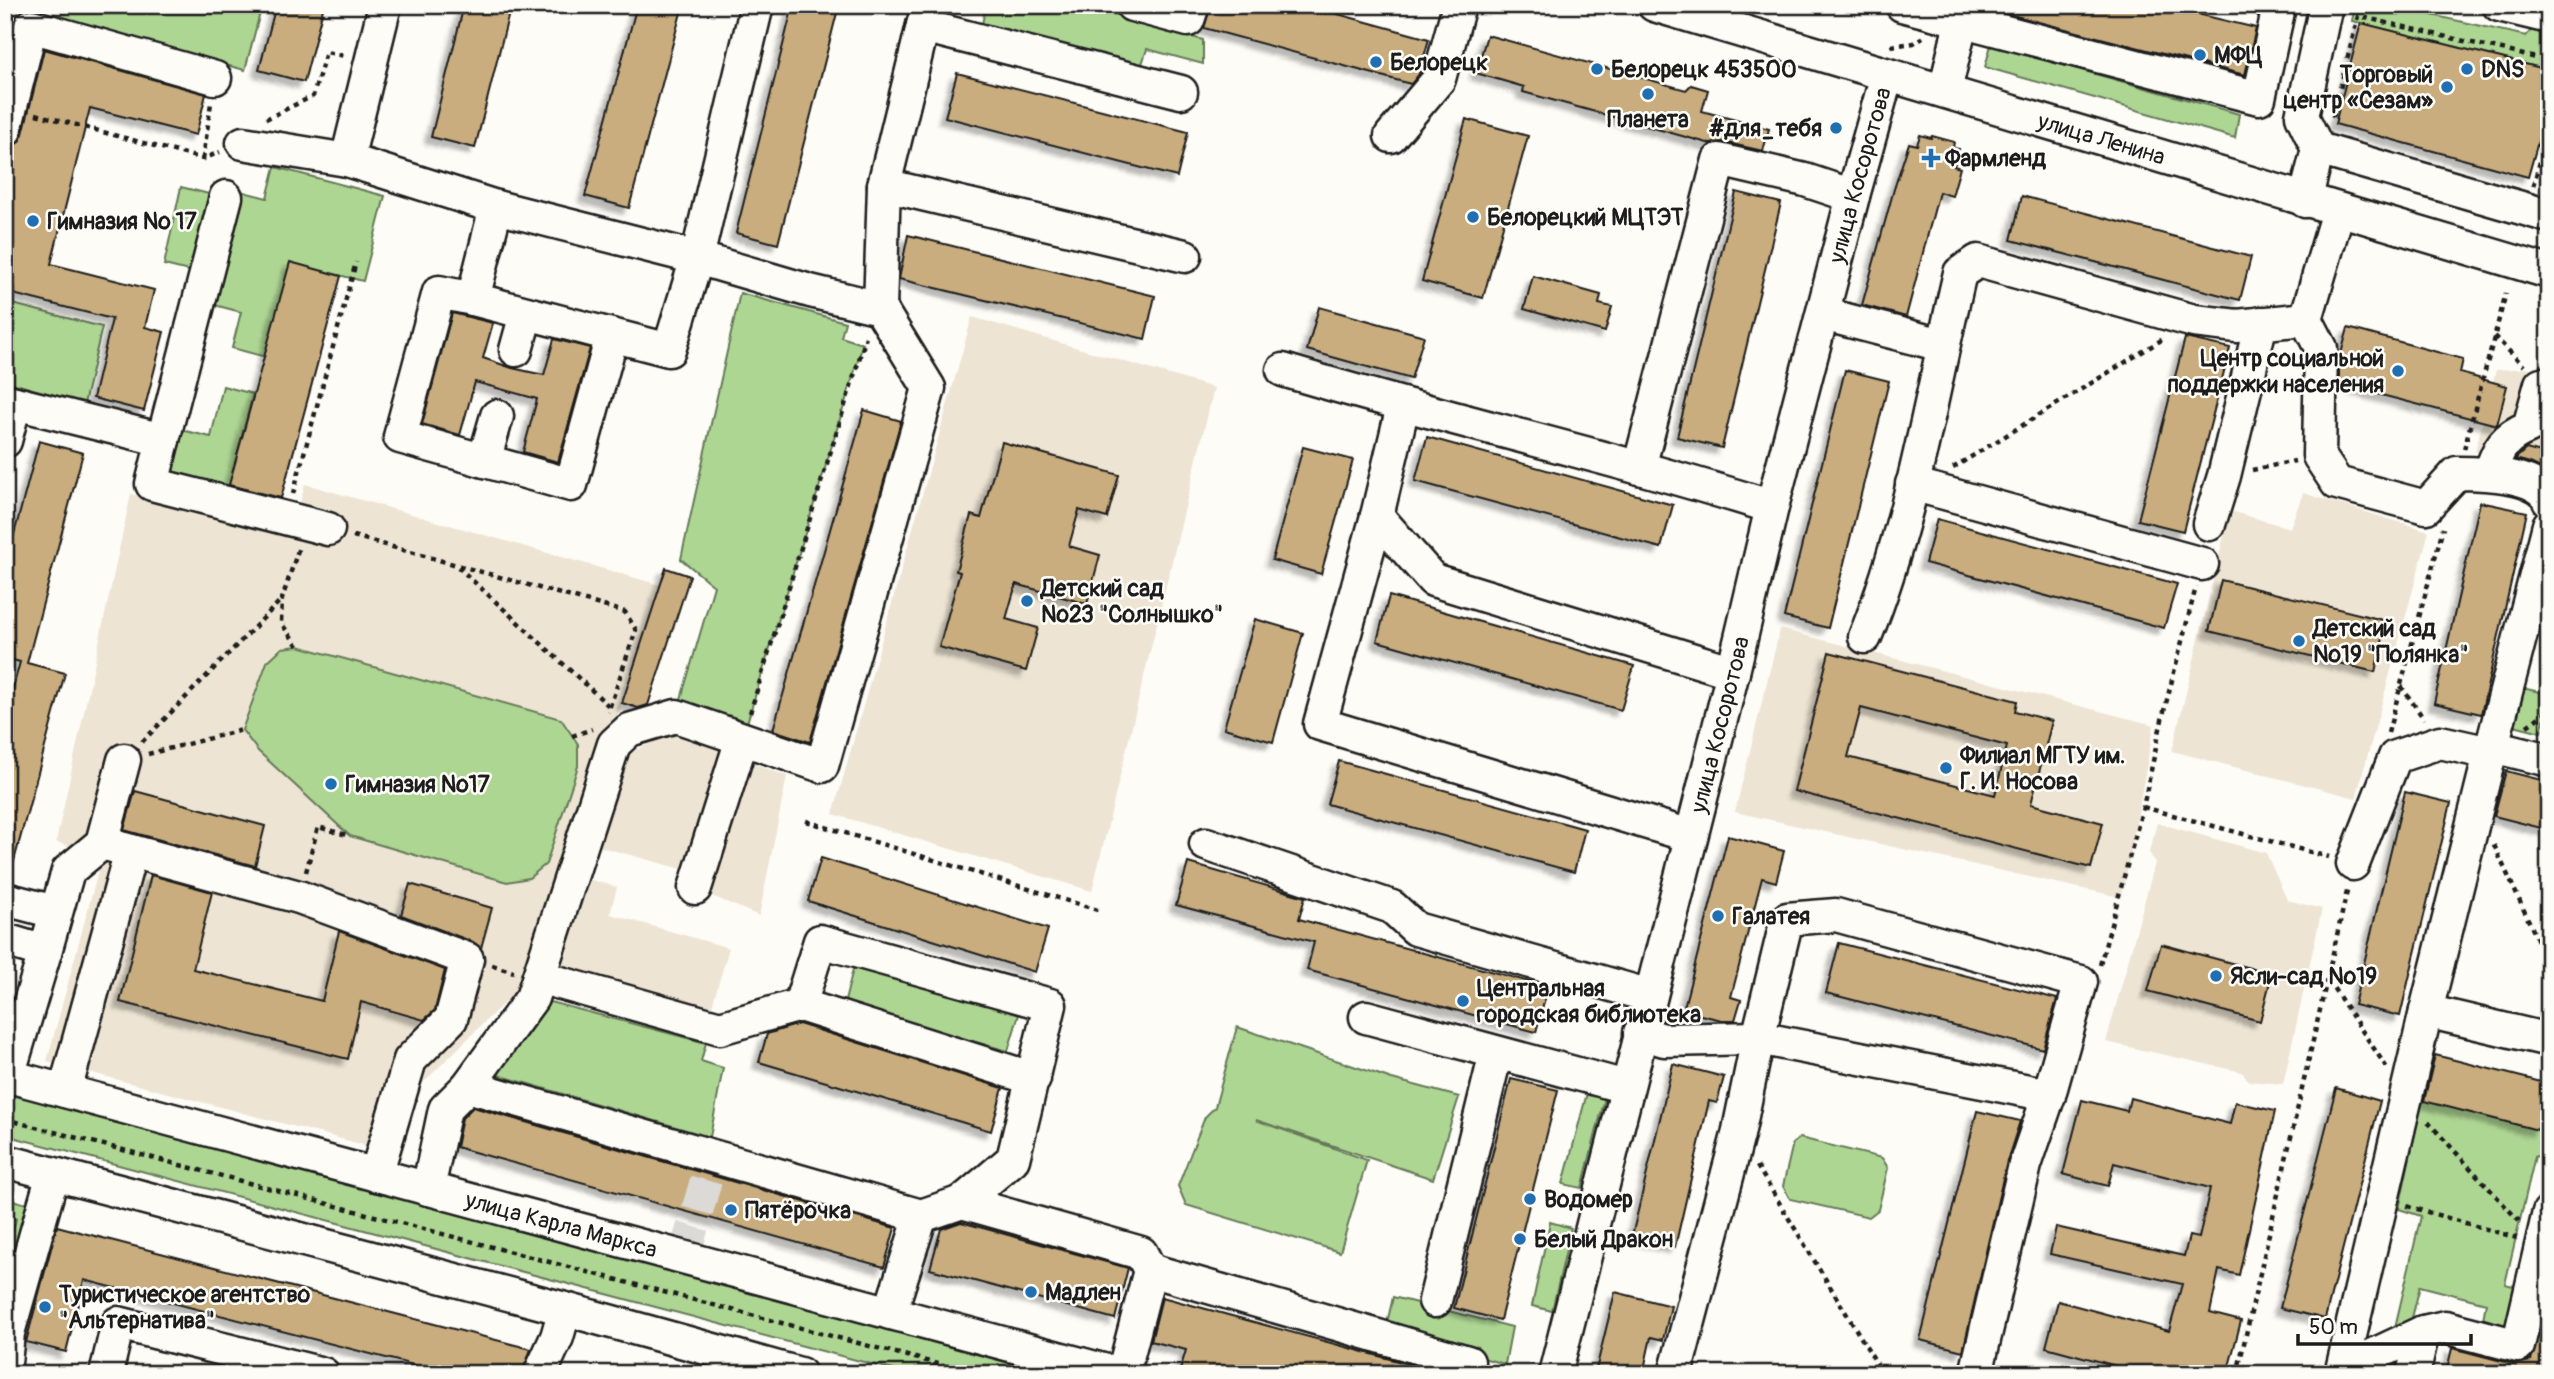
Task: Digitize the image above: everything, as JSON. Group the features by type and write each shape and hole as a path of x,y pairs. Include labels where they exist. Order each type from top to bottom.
{"street":[{"path":"347,160 385,5"},
{"path":"612,336 571,485 400,437 439,292 669,350 698,258 757,5"},
{"path":"1132,5 1188,20 1193,5"},
{"path":"1391,136 1439,79 1459,5"},
{"name":"улица Ленина","path":"1654,5 2549,272"},
{"path":"1902,5 1963,12 2259,98 2280,7 2271,5"},
{"path":"2326,5 2302,116 2325,138 2540,206"},
{"path":"2499,5 2549,17"},
{"path":"1945,91 1963,12"},
{"path":"428,1189 445,1109 468,1086 532,998 614,744 624,721 676,716 821,766 929,388 880,308 884,185 926,15 1181,92"},
{"path":"7,115 31,26 215,78"},
{"name":"улица Косоротова","path":"1555,1374 1733,672 1772,507 1886,75"},
{"path":"2305,201 2325,138"},
{"path":"243,143 347,160 496,207 880,308"},
{"path":"1639,468 1719,160 1805,180 1853,196"},
{"path":"884,185 1185,256"},
{"path":"226,197 152,484 328,528"},
{"path":"473,299 496,207"},
{"path":"2339,211 2306,318 2321,348 2319,456 2337,483 2426,507 2458,473 2490,473 2536,485 2547,495 2549,501"},
{"path":"1865,637 1917,485 1942,345 1960,273 1978,261 2194,321 2236,326 2306,318"},
{"path":"516,350 526,314"},
{"path":"1823,314 1942,345"},
{"path":"2209,524 2224,476 2261,323"},
{"path":"1283,370 1403,406 1639,468 1772,507"},
{"path":"2490,473 2496,453 2511,434 2539,430 2541,384"},
{"path":"5,441 10,402 163,440"},
{"path":"1403,406 1377,516 1320,724 1691,836"},
{"path":"484,461 497,416"},
{"path":"1917,485 2202,564"},
{"path":"1377,516 1433,580 1733,672"},
{"path":"2341,1372 2426,1011 2549,525"},
{"path":"695,888 742,739"},
{"path":"2353,864 2395,757 2440,742 2549,760"},
{"path":"65,1091 116,847 124,760"},
{"path":"1206,844 1392,906 1416,929 1650,996"},
{"path":"7,1076 68,871 116,847 299,897 467,959 451,1019 410,1060 376,1175"},
{"path":"5,898 55,912"},
{"path":"1675,1374 1738,1135 1787,919 1836,915 2081,982 2049,1095 2025,1165 1976,1374"},
{"path":"5,940 44,952"},
{"path":"468,1086 920,1216 962,1202 1013,1159 1050,1005 820,941 800,1005"},
{"path":"539,977 720,1028 800,1005 1034,1079"},
{"path":"2426,1011 2549,1040"},
{"path":"1366,1017 1626,1087"},
{"path":"1640,1033 1664,1040 1758,1038 2049,1095"},
{"path":"1435,1301 1496,1053"},
{"name":"улица Карла Маркса","path":"7,1076 1121,1374"},
{"path":"5,1161 800,1374"},
{"path":"5,1363 8,1333 53,1174"},
{"path":"962,1202 1141,1254 1150,1270 1468,1362"},
{"path":"2341,1372 2423,1332 2445,1327 2518,1346 2542,1262 2549,1212"},
{"path":"890,1313 920,1216"},
{"path":"1121,1374 1150,1270"},
{"path":"540,1374 557,1337 565,1309"},
{"path":"106,1374 118,1323 323,1374"},
{"path":"2413,1374 2423,1332"}],"path":[{"path":"2325,138 2358,16 2549,61"},
{"path":"243,143 249,128 313,96 326,52 371,61"},
{"path":"7,115 203,159 215,78"},
{"path":"2540,206 2549,130"},
{"path":"286,518 356,262"},
{"path":"2458,473 2506,293"},
{"path":"742,739 863,344 880,308"},
{"path":"1917,485 2194,321"},
{"path":"2494,336 2541,384"},
{"path":"2224,476 2319,456"},
{"path":"2387,736 2443,526"},
{"path":"298,646 281,623 282,599 299,545 328,528 625,612 636,629 624,721"},
{"path":"2097,977 2143,807 2163,715 2202,564"},
{"path":"458,566 624,721"},
{"path":"124,760 282,599"},
{"path":"2401,685 2440,742"},
{"path":"572,736 624,721"},
{"path":"124,760 242,730"},
{"path":"2143,807 2353,864 2236,1374"},
{"path":"806,821 1101,911"},
{"path":"299,897 318,827 350,836"},
{"path":"2493,842 2549,965"},
{"path":"5,1119 976,1374"},
{"path":"1738,1135 1883,1374"},
{"path":"2382,1199 2542,1262"}],"shaded area":[{"name":"Детский сад №23 \"Солнышко\"","path":"972,317 1214,388 1092,891 833,814"},
{"path":"2531,368 2549,374 2549,455 2511,445 2475,452 2496,370"},
{"name":"Гимназия №17","path":"305,484 660,585 622,703 521,986 420,1086 402,1155 47,1061 102,857 56,842 131,494 291,537"},
{"name":"Детский сад №19 \"Полянка\"","path":"2303,493 2429,531 2356,798 2172,751 2230,511 2290,528"},
{"name":"Филиал МГТУ им. Г. И. Носова","path":"1780,629 2154,725 2120,897 1735,812"},
{"path":"696,730 728,743 690,871 597,846 627,754 671,734 691,741"},
{"path":"742,759 787,776 759,916 705,893"},
{"name":"Ясли-сад №19","path":"2157,823 2266,853 2287,900 2322,909 2283,1084 2249,1081 2242,1072 2106,1042 2155,863 2149,852"},
{"path":"581,877 617,887 610,914 729,948 709,1016 553,971"}],"green space":[{"path":"64,5 262,5 245,70 60,22"},
{"path":"986,5 1123,5 1162,29 1203,40 1203,64 1147,49 1141,67 982,24"},
{"path":"2355,5 2402,5 2404,9 2526,36 2538,23 2549,27 2549,70 2352,21"},
{"path":"1991,45 2239,114 2235,138 1985,67"},
{"path":"275,167 385,196 363,281 290,263 266,357 232,348 241,312 207,303 236,190 267,198"},
{"path":"181,187 221,197 181,308 189,271 164,265"},
{"path":"740,293 845,322 841,337 863,344 742,739 676,716 714,586 681,559"},
{"path":"5,302 102,327 84,404 5,381"},
{"path":"223,386 253,394 228,490 166,474 177,429 211,437"},
{"path":"298,646 561,719 578,744 578,766 546,864 529,878 507,882 350,836 258,751 242,730 267,662 282,648"},
{"path":"2522,688 2549,694 2549,720 2544,719 2541,732 2514,725"},
{"path":"856,957 1022,1004 1008,1051 844,1005"},
{"path":"550,1002 706,1043 701,1061 723,1068 710,1137 488,1072"},
{"path":"1237,1027 1392,1079 1459,1097 1433,1179 1256,1120 1367,1160 1340,1252 1186,1205 1178,1186 1205,1117 1215,1107"},
{"path":"2549,1087 2549,1159 2535,1156 2505,1284 2525,1289 2515,1332 2482,1325 2486,1303 2420,1286 2409,1330 2393,1336 2421,1216 2399,1209 2422,1100 2538,1130"},
{"path":"1588,1089 1606,1094 1582,1188 1563,1184"},
{"path":"5,1092 1052,1374 909,1374 5,1135"},
{"path":"1800,1138 1882,1158 1888,1168 1878,1210 1869,1217 1790,1199 1783,1186 1793,1143"},
{"path":"5,1198 34,1206 5,1310 5,1259 16,1219 5,1216"},
{"path":"1550,1222 1571,1228 1552,1311 1532,1306"},
{"path":"1393,1297 1512,1327 1505,1364 1385,1332"}],"building":[{"path":"276,5 324,5 304,82 259,70"},
{"path":"464,5 511,5 475,148 431,137"},
{"path":"637,5 683,5 629,208 585,196"},
{"path":"793,5 839,5 778,244 736,233"},
{"name":"Белорецк","path":"1211,5 1305,5 1429,39 1419,74 1411,84 1204,28"},
{"name":"МФЦ","path":"2001,5 2160,5 2256,28 2245,75 2000,12"},
{"name":"Торговый центр «Сезам»","path":"2361,23 2549,70 2549,103 2528,177 2335,124"},
{"path":"1487,35 1686,90 1691,85 1708,90 1702,111 1769,129 1763,151 1723,142 1711,144 1523,92 1524,87 1476,73"},
{"name":"Гимназия № 17","path":"44,49 206,94 196,135 90,108 51,264 154,290 145,327 164,332 144,411 93,398 112,319 5,292 5,177 13,146 23,134"},
{"path":"957,73 1188,132 1177,177 945,117"},
{"path":"1466,119 1528,136 1483,298 1422,281"},
{"path":"1920,135 1954,142 1953,148 1959,149 1954,166 1960,168 1952,196 1939,192 1906,317 1862,305 1909,143 1917,145"},
{"path":"1736,192 1781,203 1722,448 1677,437"},
{"path":"2022,196 2251,257 2240,300 2011,240"},
{"path":"908,235 1155,296 1145,339 899,279"},
{"path":"290,262 341,276 281,498 229,485"},
{"path":"1533,276 1601,295 1599,304 1612,307 1605,332 1524,309"},
{"path":"1319,307 1424,336 1411,379 1307,350"},
{"path":"452,313 493,323 483,358 512,368 544,375 554,339 590,348 558,462 523,452 537,399 475,382 460,435 422,424"},
{"name":"Центр социальной поддержки населения","path":"2348,328 2463,359 2460,373 2507,386 2497,425 2339,384 2339,361"},
{"path":"2185,338 2230,348 2183,531 2138,520"},
{"path":"1845,370 1889,381 1828,628 1784,617"},
{"path":"864,410 901,421 810,742 773,730"},
{"path":"1427,437 1673,505 1661,548 1415,481"},
{"path":"39,441 83,453 27,663 65,673 11,872 5,871 5,717 20,662 5,658 5,568"},
{"path":"1002,442 1119,475 1107,518 1079,510 1069,546 1100,555 1087,604 1016,584 1006,619 1038,628 1026,671 939,647 960,572 956,571 971,515 981,518"},
{"path":"1303,447 1353,460 1321,574 1272,560"},
{"path":"2526,449 2549,455 2549,472 2515,459"},
{"path":"2480,502 2527,512 2481,714 2434,703"},
{"path":"1937,519 2177,584 2164,628 1925,563"},
{"path":"666,568 690,576 648,705 638,708 622,703"},
{"path":"2221,580 2387,621 2375,672 2209,631"},
{"path":"1389,596 1634,666 1621,710 1377,641"},
{"path":"1255,619 1303,633 1273,742 1224,728"},
{"path":"1829,652 2017,701 2015,711 2052,721 2031,804 2103,823 2091,868 1794,791","holes":["1861,708 2007,746 1995,795 1848,757"]},
{"path":"1339,761 1585,829 1574,872 1327,804"},
{"path":"2506,771 2549,782 2549,830 2494,816"},
{"path":"135,791 265,826 255,866 124,830"},
{"path":"2405,792 2451,803 2400,1016 2354,1005"},
{"path":"1728,836 1784,851 1776,882 1762,878 1731,997 1741,1000 1735,1020 1722,1020 1683,1011"},
{"path":"821,858 1048,929 1035,972 808,901"},
{"path":"1188,863 1305,897 1299,919 1548,987 1536,1032 1307,970 1314,942 1176,905"},
{"path":"151,875 212,892 193,969 322,1001 339,931 445,970 435,1010 424,1020 361,1002 348,1059 120,1002"},
{"path":"410,884 492,908 481,948 473,942 401,915"},
{"path":"1839,943 2057,999 2043,1049 1826,993"},
{"path":"2161,944 2272,974 2260,1021 2148,991"},
{"path":"799,1024 1003,1088 991,1131 759,1062 767,1034"},
{"path":"2435,1055 2549,1084 2538,1130 2424,1101"},
{"path":"1673,1064 1724,1077 1717,1103 1709,1101 1675,1247 1632,1236"},
{"path":"1511,1079 1558,1090 1500,1320 1454,1308"},
{"path":"2336,1088 2380,1101 2325,1319 2280,1308"},
{"path":"2130,1098 2230,1124 2235,1102 2275,1111 2239,1275 2219,1270 2210,1313 2241,1321 2227,1374 2146,1374 2046,1347 2058,1301 2169,1331 2182,1284 2050,1254 2056,1227 2184,1256 2189,1236 2199,1238 2210,1188 2114,1163 2108,1186 2063,1174 2082,1100 2127,1111"},
{"path":"473,1107 895,1228 884,1267 456,1147 462,1118"},
{"path":"1977,1111 2020,1121 2007,1161 1963,1351 1920,1340"},
{"path":"961,1222 1128,1268 1115,1319 930,1269 941,1229"},
{"path":"57,1226 531,1349 522,1374 448,1374 84,1280 66,1352 26,1342"},
{"path":"1615,1292 1671,1306 1663,1340 1651,1337 1643,1374 1595,1374"},
{"path":"1162,1297 1423,1368 1422,1374 1195,1374 1180,1370 1186,1350 1151,1341"},
{"path":"2543,1318 2549,1319 2549,1374 2446,1374 2452,1348 2513,1364 2531,1361"}],"tunnel":[{"path":"684,1257 713,1156"}],"place":[{"name":"МФЦ","path":"2200,55"},
{"name":"Белорецк","path":"1376,62"},
{"name":"Белорецк 453500","path":"1597,69"},
{"name":"DNS","path":"2467,69"},
{"name":"Торговый центр «Сезам»","path":"2447,87"},
{"name":"Планета","path":"1648,94"},
{"name":"#для_тебя","path":"1836,128"},
{"name":"Фармленд","path":"1931,158"},
{"name":"Белорецкий МЦТЭТ","path":"1473,217"},
{"name":"Гимназия № 17","path":"33,221"},
{"name":"Центр социальной поддержки населения","path":"2398,371"},
{"name":"Детский сад №23 \"Солнышко\"","path":"1027,601"},
{"name":"Детский сад №19 \"Полянка\"","path":"2299,641"},
{"name":"Филиал МГТУ им. Г. И. Носова","path":"1946,768"},
{"name":"Гимназия №17","path":"331,784"},
{"name":"Галатея","path":"1718,916"},
{"name":"Ясли-сад №19","path":"2216,976"},
{"name":"Центральная городская библиотека","path":"1463,1001"},
{"name":"Водомер","path":"1530,1199"},
{"name":"Пятёрочка","path":"731,1210"},
{"name":"Белый Дракон","path":"1520,1239"},
{"name":"Мадлен","path":"1031,1292"},
{"name":"Туристическое агентство \"Альтернатива\"","path":"45,1307"}]}
